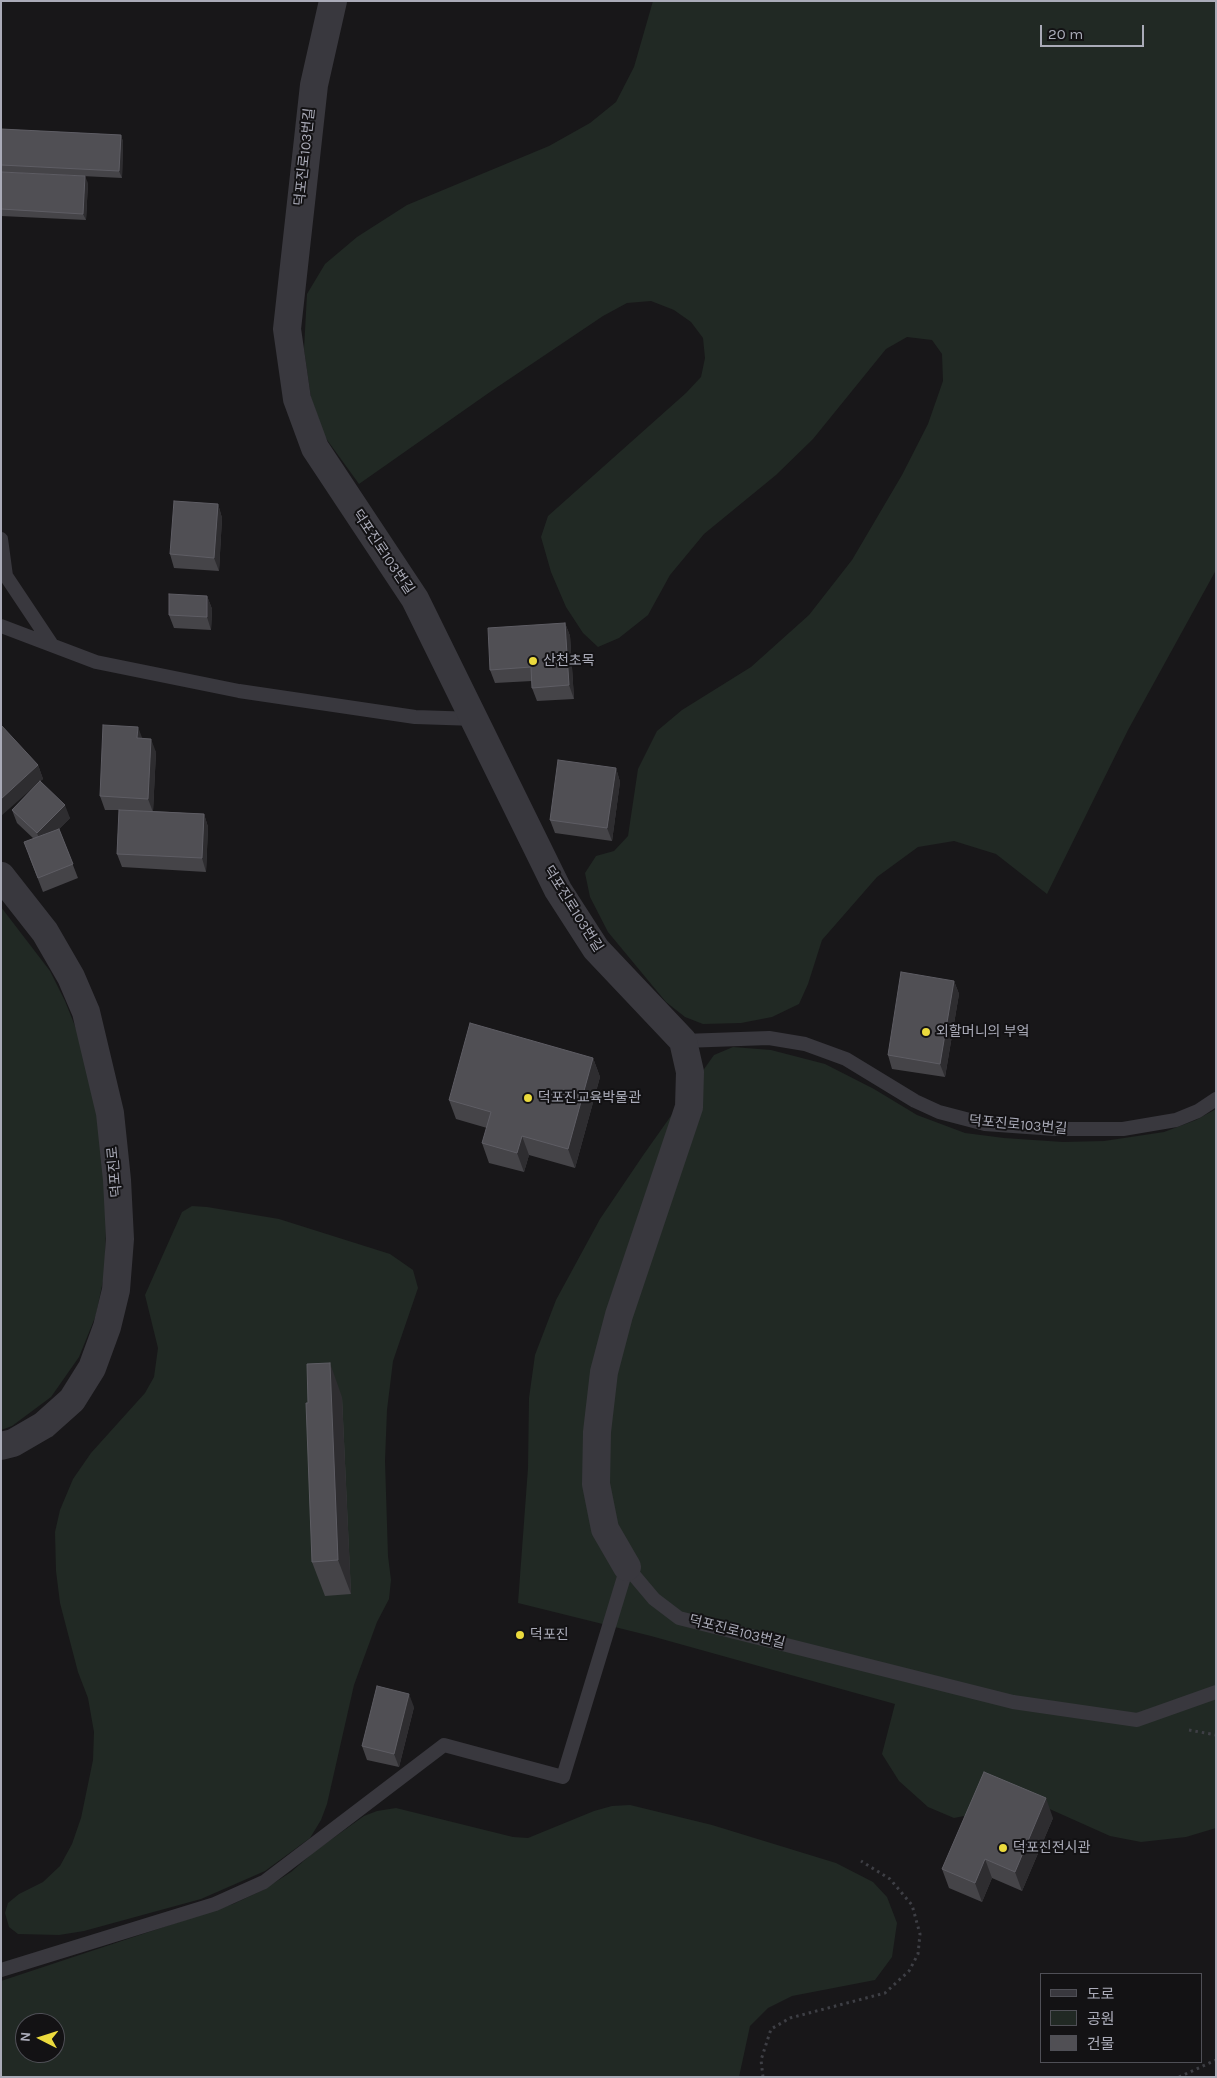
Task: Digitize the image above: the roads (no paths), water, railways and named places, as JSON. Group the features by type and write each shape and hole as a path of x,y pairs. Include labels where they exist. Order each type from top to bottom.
{"street":[{"name":"덕포진로103번길","path":"333,1 314,85 287,329 297,399 315,448 415,599 476,719 558,890 596,950 683,1041 690,1072 688,1106 619,1315 604,1372 597,1432 596,1484 605,1529 627,1567"},
{"name":"덕포진로","path":"1,876 45,932 71,977 86,1012 110,1114 117,1180 120,1240 116,1290 107,1327 92,1368 72,1400 44,1425 13,1443 1,1446"}],"lane":[{"path":"1,539 6,576 52,645"},
{"path":"1,626 96,662 239,691 415,717 476,719"},
{"name":"덕포진로103번길","path":"683,1041 759,1038 805,1044 846,1059 915,1101 939,1112 962,1120 993,1125 1055,1130 1123,1129 1176,1120 1198,1111 1216,1099"},
{"path":"1,1970 215,1904 264,1882 444,1745 563,1777 627,1567"},
{"name":"덕포진로103번길","path":"627,1567 654,1599 679,1618 1013,1702 1137,1720 1216,1692"}],"place":[{"name":"산천초목","path":"533,661"},
{"name":"외할머니의 부엌","path":"926,1032"},
{"name":"덕포진교육박물관","path":"528,1098"},
{"name":"덕포진","path":"520,1635"},
{"name":"덕포진전시관","path":"1003,1848"}]}
